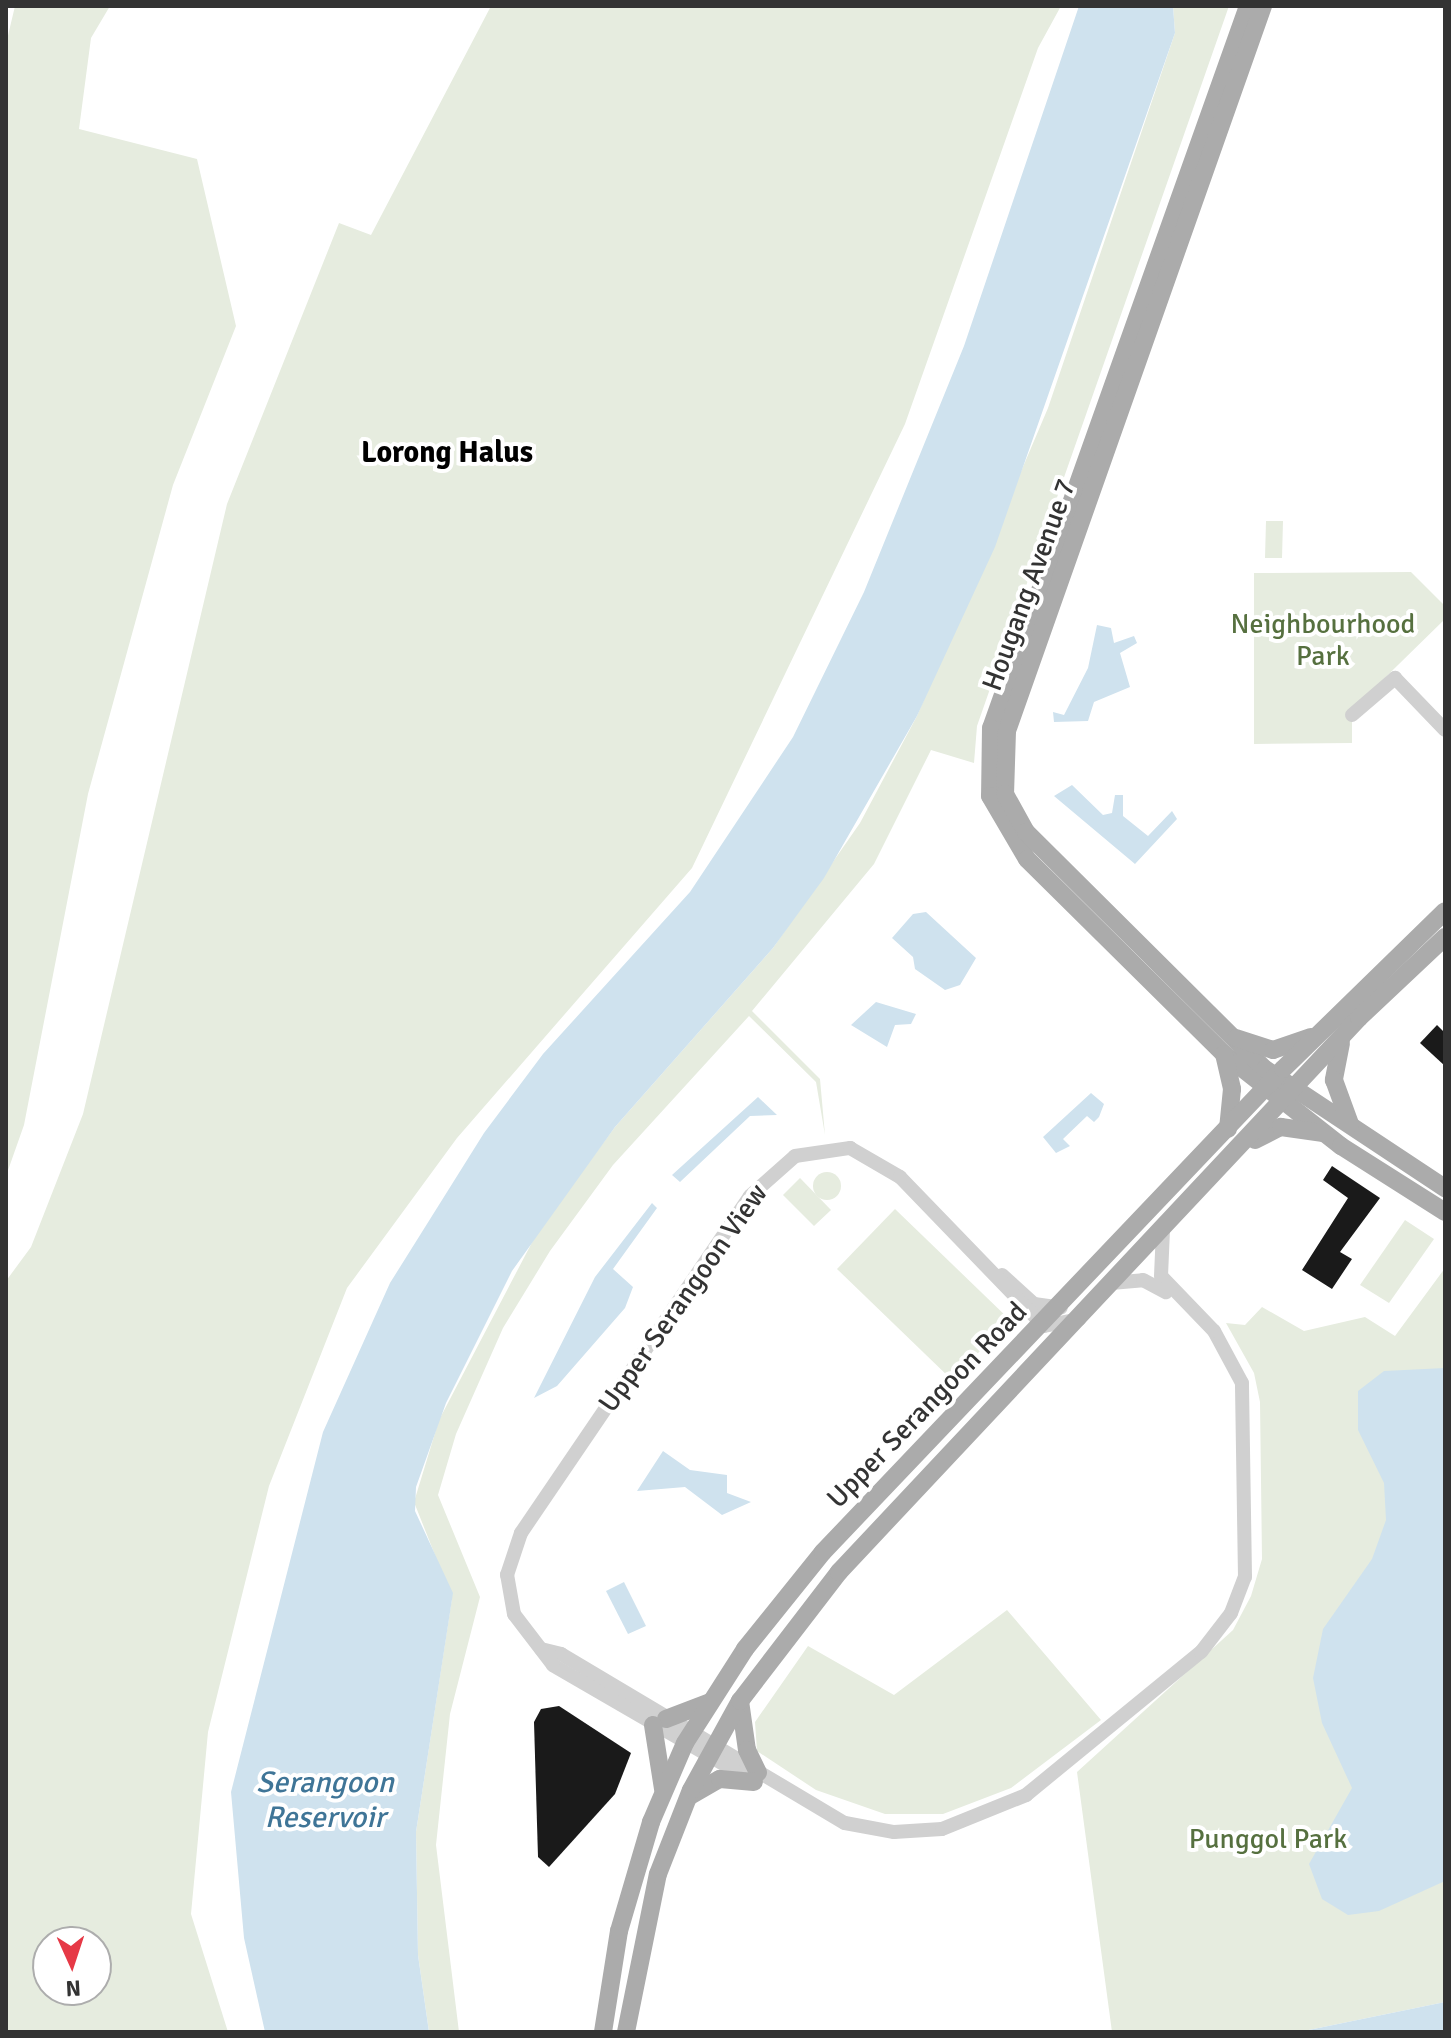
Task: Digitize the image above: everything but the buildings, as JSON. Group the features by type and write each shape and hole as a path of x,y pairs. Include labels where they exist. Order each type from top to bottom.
{"main road":[{"name":"Hougang Avenue 7","path":"1248,6 1009,674 987,768 997,816 1027,859 1224,1054 1266,1089 1290,1093"},
{"name":"Hougang Avenue 7","path":"1263,6 1015,706 1003,765 1019,825 1227,1034 1278,1074 1290,1093"},
{"name":"Upper Serangoon Road","path":"603,2032 626,1902 664,1792 688,1738 710,1702 823,1552 1044,1326 1278,1074 1445,911"},
{"name":"Upper Serangoon Road","path":"626,2032 650,1901 688,1798 740,1701 839,1572 1079,1319 1109,1283 1242,1147 1345,1032 1445,937"},
{"path":"1345,1032 1334,1080 1351,1126"},
{"path":"1227,1034 1273,1050 1319,1033"},
{"path":"1224,1054 1232,1089 1228,1129"},
{"path":"1290,1093 1351,1126 1445,1188"},
{"path":"1290,1093 1323,1133 1445,1212"},
{"path":"1242,1147 1281,1127 1323,1133"},
{"path":"688,1798 720,1779 756,1778 747,1750 740,1701"},
{"path":"664,1792 660,1722 710,1702"}],"street":[{"path":"1352,715 1395,678 1445,730"},
{"name":"Upper Serangoon View","path":"1044,1326 877,1159 850,1148 807,1151 769,1173 521,1533 507,1575 511,1604 541,1649 660,1722 775,1787 864,1827 917,1832 972,1822 1061,1770 1219,1631 1245,1577 1247,1412 1224,1344 1174,1294"},
{"path":"1163,1230 1157,1264 1174,1294"},
{"name":"Upper Serangoon View","path":"981,1261 1034,1304 1061,1308"},
{"path":"1109,1283 1143,1280 1174,1294"},
{"path":"1044,1326 1079,1319"}],"green space":[{"path":"15,6 110,6 91,38 79,129 197,159 236,326 173,485 88,794 24,1125 6,1176 6,44"},
{"path":"491,6 1061,6 1038,48 905,424 692,868 457,1138 347,1288 269,1486 208,1732 191,1914 228,2032 6,2032 6,1281 31,1247 83,1114 227,504 339,223 371,235"},
{"path":"1173,6 1229,6 977,726 974,763 931,750 874,864 752,1011 820,1079 825,1135 816,1082 749,1016 613,1165 550,1251 503,1328 456,1434 438,1495 480,1597 450,1714 436,1845 459,2032 429,2032 418,1955 416,1832 452,1598 414,1502 439,1420 538,1231 615,1127 773,948 860,823 917,716 1048,408 1175,33"},
{"path":"1266,521 1283,521 1282,558 1265,558"},
{"name":"Neighbourhood Park","path":"1411,572 1445,606 1445,619 1352,710 1352,743 1254,744 1254,573"},
{"path":"827,1172 837,1176 841,1186 837,1196 827,1200 817,1196 813,1186 817,1176"},
{"path":"800,1178 831,1210 814,1226 783,1195"},
{"path":"895,1209 1010,1320 952,1380 837,1269"},
{"path":"1405,1220 1434,1239 1389,1303 1360,1285"},
{"name":"Punggol Park","path":"1445,1268 1445,2002 1299,2032 1112,2032 1077,1772 1233,1630 1251,1596 1262,1559 1260,1402 1254,1373 1226,1323 1245,1325 1262,1307 1304,1331 1365,1317 1395,1336"},
{"path":"1007,1610 1101,1720 1011,1788 943,1814 885,1814 816,1790 757,1751 755,1722 808,1646 894,1695"}],"water":[{"name":"Serangoon Reservoir","path":"1079,6 1173,6 1175,33 995,547 917,716 824,878 773,948 615,1127 512,1271 446,1403 416,1487 415,1511 453,1593 416,1832 418,1955 429,2032 265,2032 244,1938 231,1792 323,1432 390,1283 484,1133 543,1054 690,892 793,737 864,592 964,346"},
{"path":"1097,625 1111,628 1114,643 1134,636 1137,643 1120,653 1130,687 1094,702 1088,721 1054,722 1053,712 1064,715 1088,668"},
{"path":"1072,785 1103,815 1112,813 1115,795 1123,795 1123,816 1148,836 1172,811 1177,819 1135,864 1054,796"},
{"path":"926,912 976,958 960,985 945,990 915,969 913,957 892,938 913,914"},
{"path":"876,1002 916,1014 911,1024 895,1025 887,1047 851,1025"},
{"path":"1091,1093 1104,1104 1099,1117 1094,1122 1087,1116 1063,1139 1070,1146 1056,1153 1043,1137"},
{"path":"758,1097 777,1115 750,1116 680,1182 672,1175"},
{"path":"652,1203 657,1208 613,1269 633,1287 625,1308 557,1386 534,1398 595,1277"},
{"path":"1445,1368 1445,1881 1379,1911 1348,1915 1322,1899 1309,1864 1352,1788 1322,1723 1313,1678 1323,1629 1372,1559 1386,1520 1384,1483 1358,1430 1358,1391 1384,1371"},
{"path":"663,1451 690,1470 727,1475 727,1493 751,1502 722,1515 685,1487 637,1491"},
{"path":"624,1582 646,1626 628,1634 606,1591"},
{"path":"1445,2002 1445,2032 1299,2032"}],"district":[{"name":"Lorong Halus","path":"447,453"}]}
